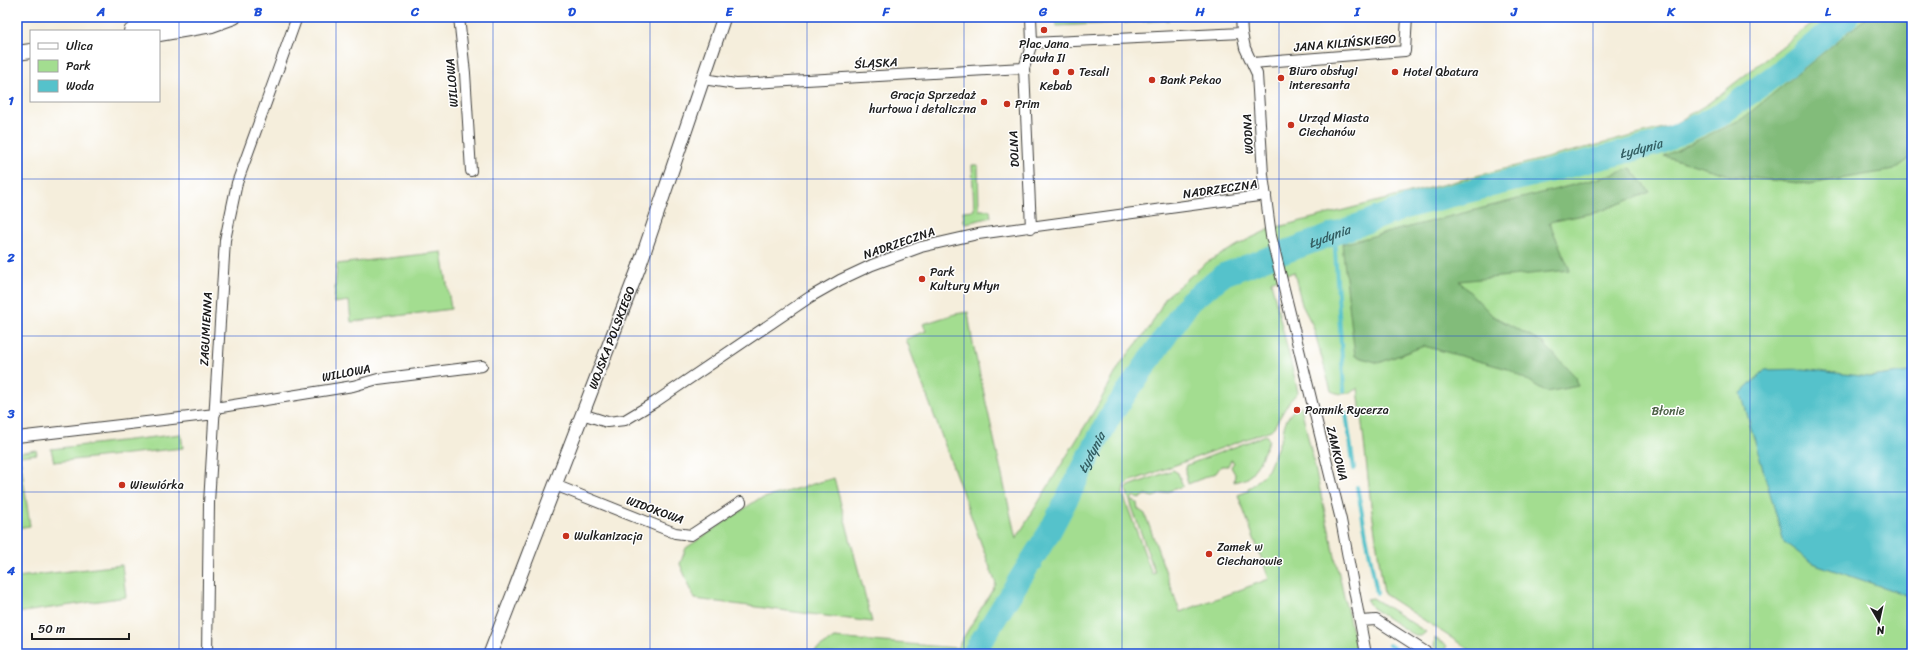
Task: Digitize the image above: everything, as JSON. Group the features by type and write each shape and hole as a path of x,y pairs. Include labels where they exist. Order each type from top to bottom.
{"main road":[{"path":"135,30 194,17"},
{"path":"157,25 212,25 234,17"},
{"path":"17,53 30,51"}],"street":[{"name":"ZAGUMIENNA","path":"207,654 209,503 223,258 229,214 237,183 297,17"},
{"name":"WILLOWA","path":"459,17 465,73 471,171"},
{"name":"WOJSKA POLSKIEGO","path":"490,654 638,267 724,17"},
{"path":"1024,68 1032,43 1031,17"},
{"path":"1032,43 1242,34 1241,17"},
{"name":"JANA KILIŃSKIEGO","path":"1253,63 1405,51 1407,17"},
{"name":"WODNA","path":"1242,34 1245,48 1253,63 1258,85 1266,195 1271,236"},
{"name":"ŚLĄSKA","path":"703,79 720,83 736,84 1024,68"},
{"name":"DOLNA","path":"1024,68 1031,228"},
{"name":"NADRZECZNA","path":"582,414 607,422 625,420 659,400 810,297 840,280 872,265 922,247 978,234 1266,195"},
{"name":"ZAMKOWA","path":"1271,236 1341,520 1366,654"},
{"name":"WILLOWA","path":"17,437 215,411 354,386 378,379 482,366"},
{"name":"WIDOKOWA","path":"555,485 675,533 691,536 741,502"},
{"path":"1361,621 1376,620 1429,654"}],"green space":[{"path":"1108,17 1109,19 1117,17 1117,23 1056,26 1055,20 1079,20"},
{"path":"1123,17 1169,17 1169,20 1123,23"},
{"name":"Błonie","path":"1820,17 1912,17 1912,654 1476,654 1384,594 1371,505 1358,388 1345,394 1331,391 1313,326 1302,305 1294,272 1271,281 1298,392 1289,402 1274,427 1271,430 1129,482 1124,486 1123,494 1152,574 1155,573 1126,490 1129,486 1173,470 1178,473 1183,486 1153,497 1146,495 1139,499 1134,496 1131,500 1137,503 1138,509 1145,514 1180,612 1269,579 1238,495 1248,491 1248,488 1268,470 1283,434 1288,417 1293,411 1301,406 1357,654 810,654 834,638 957,648 996,584 906,339 926,331 923,324 955,314 968,312 972,339 1016,539 1099,403 1121,363 1150,327 1166,297 1206,263 1270,229 1671,126 1709,103"},
{"path":"1867,17 1912,17 1912,157 1894,170 1809,184 1732,176 1664,156 1742,119"},
{"path":"972,165 978,165 979,210 990,210 991,217 964,224 963,211 974,210"},
{"path":"1631,168 1650,192 1598,212 1549,222 1570,270 1459,281 1493,316 1542,342 1576,377 1578,386 1547,392 1508,369 1424,346 1379,363 1355,356 1342,244 1612,175"},
{"path":"442,252 451,309 351,322 349,301 334,303 337,264"},
{"path":"181,434 183,448 54,462 51,449"},
{"path":"1266,435 1269,440 1259,463 1248,478 1234,482 1235,474 1231,467 1234,462 1231,460 1228,466 1221,466 1216,473 1188,484 1185,472 1187,465"},
{"path":"36,450 37,454 20,456 30,526 17,528 17,453"},
{"path":"834,478 872,622 695,599 680,564 686,548 757,500"},
{"path":"122,565 126,597 17,613 17,577"},
{"path":"1373,598 1426,632 1421,636 1415,636 1372,608 1366,599"},
{"path":"1435,638 1447,646 1443,652 1440,652 1434,647"}],"water":[{"path":"1804,369 1868,377 1908,372 1912,369 1912,597 1812,563 1784,542 1741,393 1765,370"}],"waterway":[{"name":"Łydynia","path":"973,654 1050,531 1109,418 1190,301 1225,274 1410,206 1657,144 1720,115 1785,68 1847,17"},
{"path":"1334,233 1344,391"},
{"path":"1346,413 1354,469"},
{"path":"1357,487 1377,593"},
{"path":"1389,645 1403,654"}],"place":[{"name":"Plac Jana Pawła II","path":"1044,30"},
{"name":"Kebab","path":"1056,72"},
{"name":"Tesali","path":"1071,72"},
{"name":"Hotel Qbatura","path":"1395,72"},
{"name":"Biuro obsługi interesanta","path":"1281,78"},
{"name":"Bank Pekao","path":"1152,80"},
{"name":"Gracja Sprzedaż hurtowa i detaliczna","path":"984,102"},
{"name":"Prim","path":"1007,104"},
{"name":"Urząd Miasta Ciechanów","path":"1291,125"},
{"name":"Park Kultury Młyn","path":"922,279"},
{"name":"Pomnik Rycerza","path":"1297,410"},
{"name":"Wiewiórka","path":"122,485"},
{"name":"Wulkanizacja","path":"566,536"},
{"name":"Zamek w Ciechanowie","path":"1209,554"}]}
